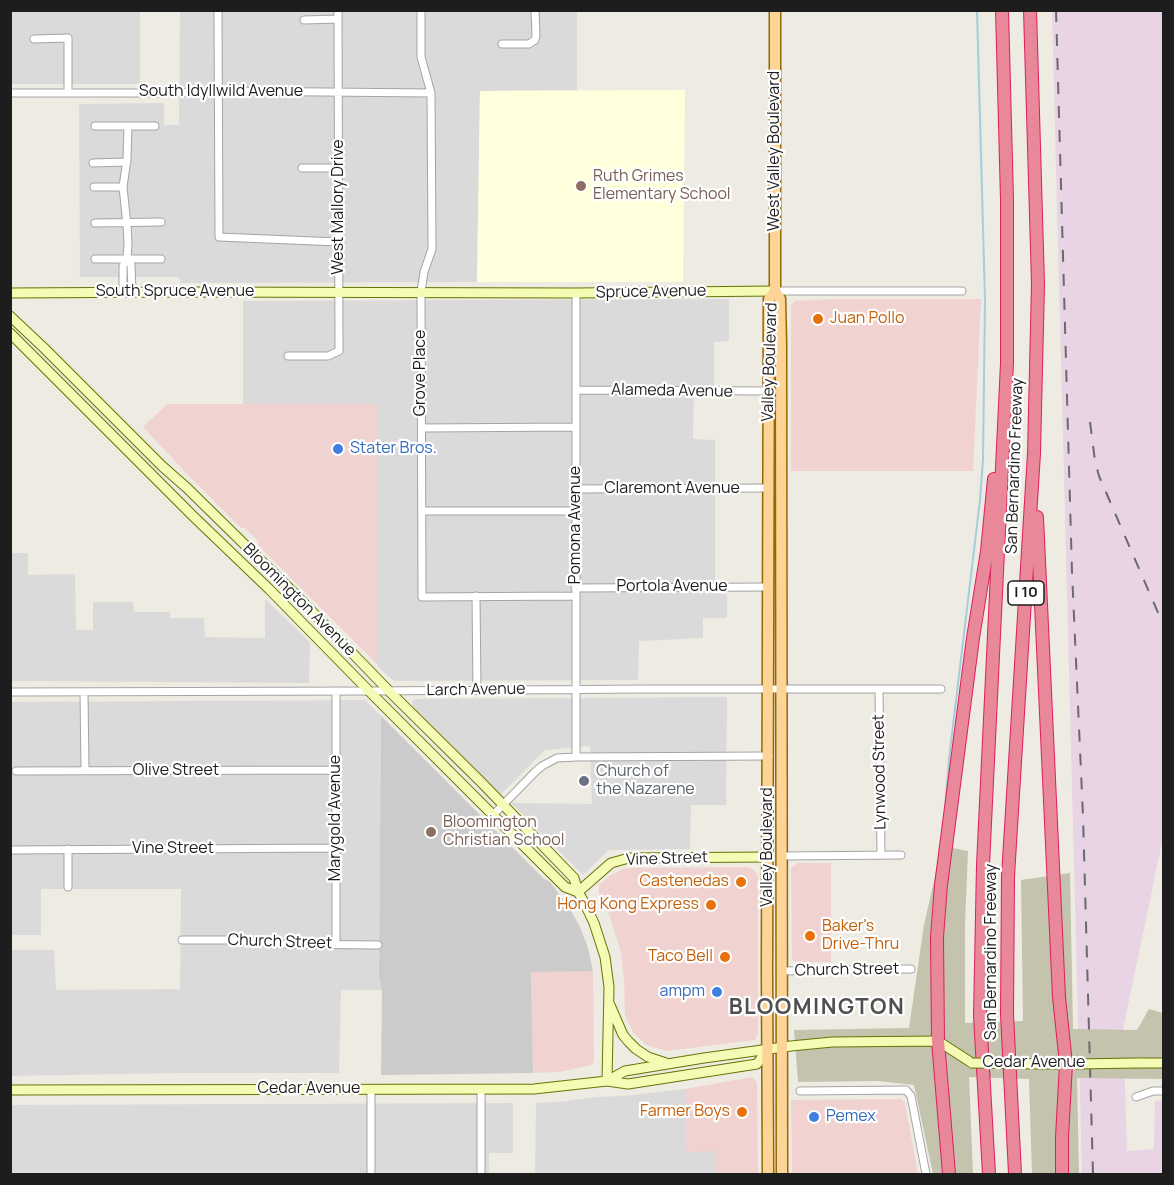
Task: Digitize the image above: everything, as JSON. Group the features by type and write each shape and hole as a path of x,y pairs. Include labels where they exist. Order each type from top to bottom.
{"highway":[{"name":"San Bernardino Freeway","path":"989,1174 980,1016 983,865 1007,371 1007,200 1002,10"},
{"name":"San Bernardino Freeway","path":"1015,1174 1006,1014 1008,876 1034,453 1038,284 1030,10"},
{"path":"949,1174 938,1041 937,937 941,885 973,638 987,551 997,454 1000,385 1007,371"},
{"path":"1034,453 1059,997 1071,1064 1062,1137 1062,1174"}],"main road":[{"name":"West Valley Boulevard","path":"775,10 775,291"},
{"name":"Spruce Avenue","path":"340,292 775,291"},
{"name":"Valley Boulevard","path":"768,1174 769,299 775,291 780,299 782,1174"},
{"name":"South Spruce Avenue","path":"10,293 340,292"},
{"name":"Bloomington Avenue","path":"10,316 296,594 574,878 600,940 607,972 607,1081"},
{"name":"Bloomington Avenue","path":"11,333 565,887 578,892"},
{"path":"120,443 124,440 128,441 146,458 162,466"},
{"path":"233,555 244,545"},
{"name":"Vine Street","path":"578,892 611,863 629,858 768,857"},
{"path":"608,1000 623,1035 629,1042 648,1057 669,1064"},
{"name":"Cedar Avenue","path":"607,1081 625,1071 782,1047 832,1042 938,1041 972,1063 1164,1063"},
{"name":"Cedar Avenue","path":"10,1090 534,1089 607,1081 628,1084 757,1064 768,1050"}],"street":[{"path":"218,10 219,237 338,242"},
{"name":"West Mallory Drive","path":"288,356 328,356 339,351 338,10"},
{"name":"Grove Place","path":"421,10 421,57 431,93 432,249 424,272 421,292 422,597"},
{"path":"502,44 529,44 535,40 535,10"},
{"path":"304,20 338,19"},
{"path":"34,39 68,38 68,93"},
{"name":"South Idyllwild Avenue","path":"10,93 219,91 431,93"},
{"path":"95,126 155,126"},
{"path":"128,126 127,162 123,187 127,223 127,258 123,266 128,292"},
{"path":"93,163 127,162"},
{"path":"302,168 339,168"},
{"path":"94,187 123,187"},
{"path":"95,223 161,222"},
{"path":"95,259 161,259"},
{"name":"Spruce Avenue","path":"775,291 962,291"},
{"name":"Pomona Avenue","path":"576,293 576,757"},
{"name":"Alameda Avenue","path":"576,390 769,391"},
{"path":"422,428 576,427"},
{"name":"Claremont Avenue","path":"576,489 768,488"},
{"path":"422,511 576,511"},
{"name":"Portola Avenue","path":"422,597 769,587"},
{"path":"476,596 477,690"},
{"name":"Lynwood Street","path":"879,689 881,855"},
{"name":"Larch Avenue","path":"10,692 941,689"},
{"name":"Marygold Avenue","path":"336,691 336,945"},
{"path":"84,692 85,771"},
{"path":"494,814 535,772 557,758 769,756"},
{"name":"Olive Street","path":"16,771 336,770"},
{"name":"Vine Street","path":"10,850 336,848"},
{"path":"68,849 68,887"},
{"path":"782,856 901,855"},
{"name":"Church Street","path":"182,940 378,945"},
{"name":"Church Street","path":"782,970 911,969"},
{"path":"371,1089 371,1174"},
{"path":"481,1089 481,1174"},
{"path":"800,1091 906,1090 911,1096 926,1174"},
{"path":"1136,1097 1164,1091"}],"shaded area":[{"path":"11,11 140,11 140,84 11,84"},
{"path":"180,11 577,11 577,90 480,91 477,282 180,283 179,277 80,277 79,104 164,103 164,125 179,125"},
{"path":"1052,11 1163,11 1164,833 1123,1029 1127,1151 1154,1149 1155,1101 1163,1100 1163,1174 1082,1174"},
{"name":"Ruth Grimes Elementary School","path":"685,90 683,282 477,282 480,91"},
{"path":"729,299 729,341 714,342 714,386 694,386 693,439 715,440 715,593 727,594 727,618 703,618 703,638 639,641 638,680 394,681 379,668 377,664 377,405 243,404 243,301"},
{"path":"981,299 973,471 791,471 791,305 795,301"},
{"path":"167,404 377,404 377,664 143,427"},
{"path":"11,553 28,553 28,575 75,574 76,630 93,630 93,602 133,602 134,612 170,612 170,618 204,618 205,637 265,638 265,599 310,642 309,683 11,681"},
{"path":"727,697 726,805 691,805 690,849 609,850 583,875 511,803 592,804 590,746 545,750 501,794 413,707 412,701 415,699"},
{"path":"365,700 381,716 379,974 382,990 341,990 339,1073 11,1076 11,950 54,950 56,990 180,989 181,889 41,889 41,935 11,935 10,702"},
{"path":"381,716 543,878 550,882 569,907 580,927 593,971 531,972 533,1073 381,1075 382,991 379,974"},
{"path":"942,846 968,851 965,1023 1023,1021 1021,880 1070,873 1073,1029 1137,1030 1149,1009 1163,1013 1163,1079 1077,1078 1079,1174 1032,1174 1029,1079 969,1077 973,1174 933,1174 914,1085 878,1081 798,1082 794,1030 909,1028 924,925"},
{"path":"798,863 831,863 831,962 792,960 791,868"},
{"path":"748,867 758,875 758,1034 755,1040 667,1051 646,1045 633,1032 625,1015 621,953 610,917 599,895 599,885 608,877 624,869"},
{"path":"531,971 593,971 594,1062 591,1065 559,1072 533,1073"},
{"path":"752,1077 757,1082 758,1174 716,1174 716,1151 685,1152 686,1089"},
{"path":"686,1089 685,1151 716,1151 716,1174 535,1174 536,1103"},
{"path":"901,1099 905,1103 918,1174 792,1174 791,1100"},
{"path":"513,1103 513,1153 489,1153 489,1174 11,1174 10,1105"}],"waterway":[{"path":"945,810 983,459 985,300 977,10"}],"railway":[{"path":"1056,10 1072,572 1083,816 1093,1174"},
{"path":"1090,422 1099,476 1159,615"}],"place":[{"name":"Ruth Grimes Elementary School","path":"581,186"},
{"name":"Juan Pollo","path":"818,319"},
{"name":"Stater Bros.","path":"338,449"},
{"name":"Church of the Nazarene","path":"584,781"},
{"name":"Bloomington Christian School","path":"431,832"},
{"name":"Castenedas","path":"741,882"},
{"name":"Hong Kong Express","path":"711,905"},
{"name":"Baker's Drive-Thru","path":"810,936"},
{"name":"Taco Bell","path":"725,957"},
{"name":"ampm","path":"717,992"},
{"name":"Farmer Boys","path":"742,1112"},
{"name":"Pemex","path":"814,1117"}],"district":[{"name":"BLOOMINGTON","path":"817,1008"}]}
